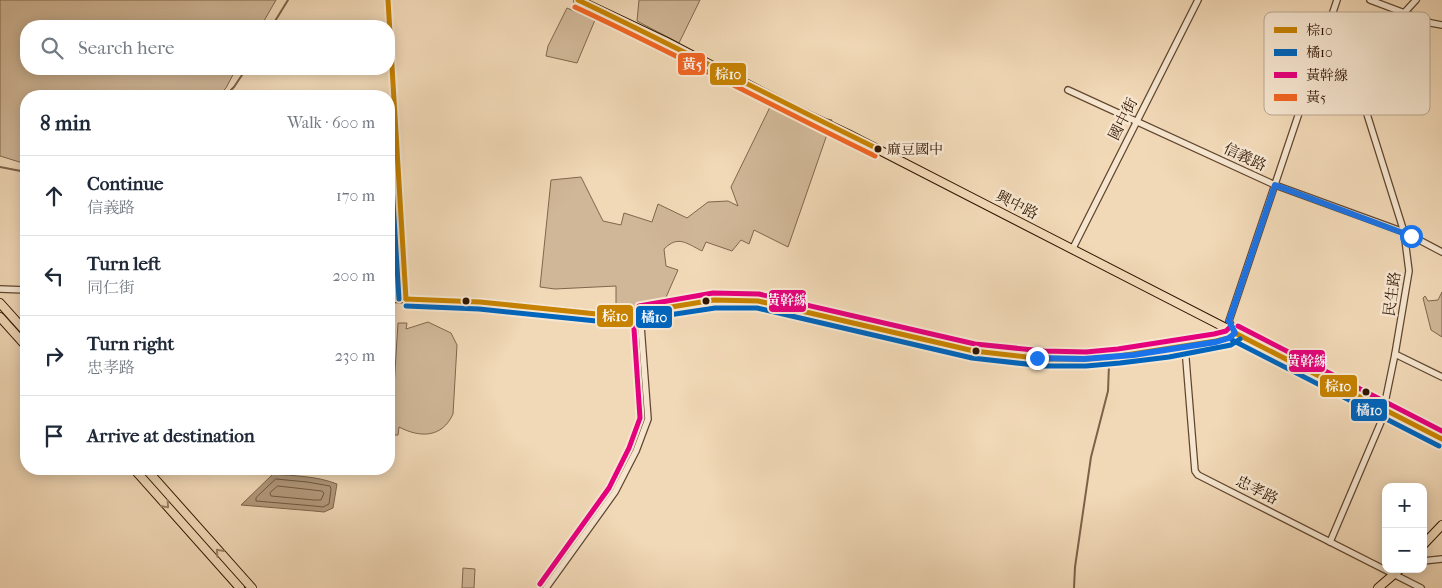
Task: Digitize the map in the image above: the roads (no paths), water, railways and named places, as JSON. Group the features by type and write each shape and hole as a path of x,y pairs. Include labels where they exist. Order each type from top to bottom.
{"main road":[{"name":"興中路","path":"578,0 719,68 791,107 1442,439"},
{"path":"0,303 20,325"},
{"path":"0,317 20,339"},
{"path":"139,475 240,588"},
{"path":"151,475 252,588"},
{"path":"1427,541 1442,525"},
{"path":"1378,588 1396,573"}],"street":[{"name":"國中街","path":"1072,250 1198,0"},
{"path":"1334,12 1338,0"},
{"path":"1370,0 1406,12"},
{"name":"民生路","path":"1406,12 1416,0"},
{"name":"信義路","path":"1068,90 1275,185 1404,232 1442,252"},
{"path":"395,299 480,302 605,316 640,313 714,300 758,301 974,352 1008,356 1101,358 1185,347 1229,338 1235,333 1229,321 1299,115"},
{"name":"民生路","path":"1330,542 1381,422 1395,354 1408,271 1404,232 1367,115"},
{"path":"0,289 20,290"},
{"path":"546,588 615,492 636,450 648,419 640,313"},
{"name":"忠孝路","path":"1185,347 1194,471 1198,475 1330,542 1382,565"},
{"path":"1395,354 1442,376"},
{"path":"1427,560 1442,558"},
{"name":"忠孝路","path":"1398,573 1421,588"}],"water":[{"path":"272,475 314,478 337,484 333,508 324,512 241,505"}],"waterway":[{"path":"276,20 288,0"},
{"path":"231,90 242,75"},
{"path":"0,167 20,171"},
{"path":"1050,348 1080,351 1109,349 1109,356"},
{"path":"1074,588 1075,567 1091,457 1108,391 1109,365"}],"place":[{"name":"麻豆國中","path":"878,149"}]}
